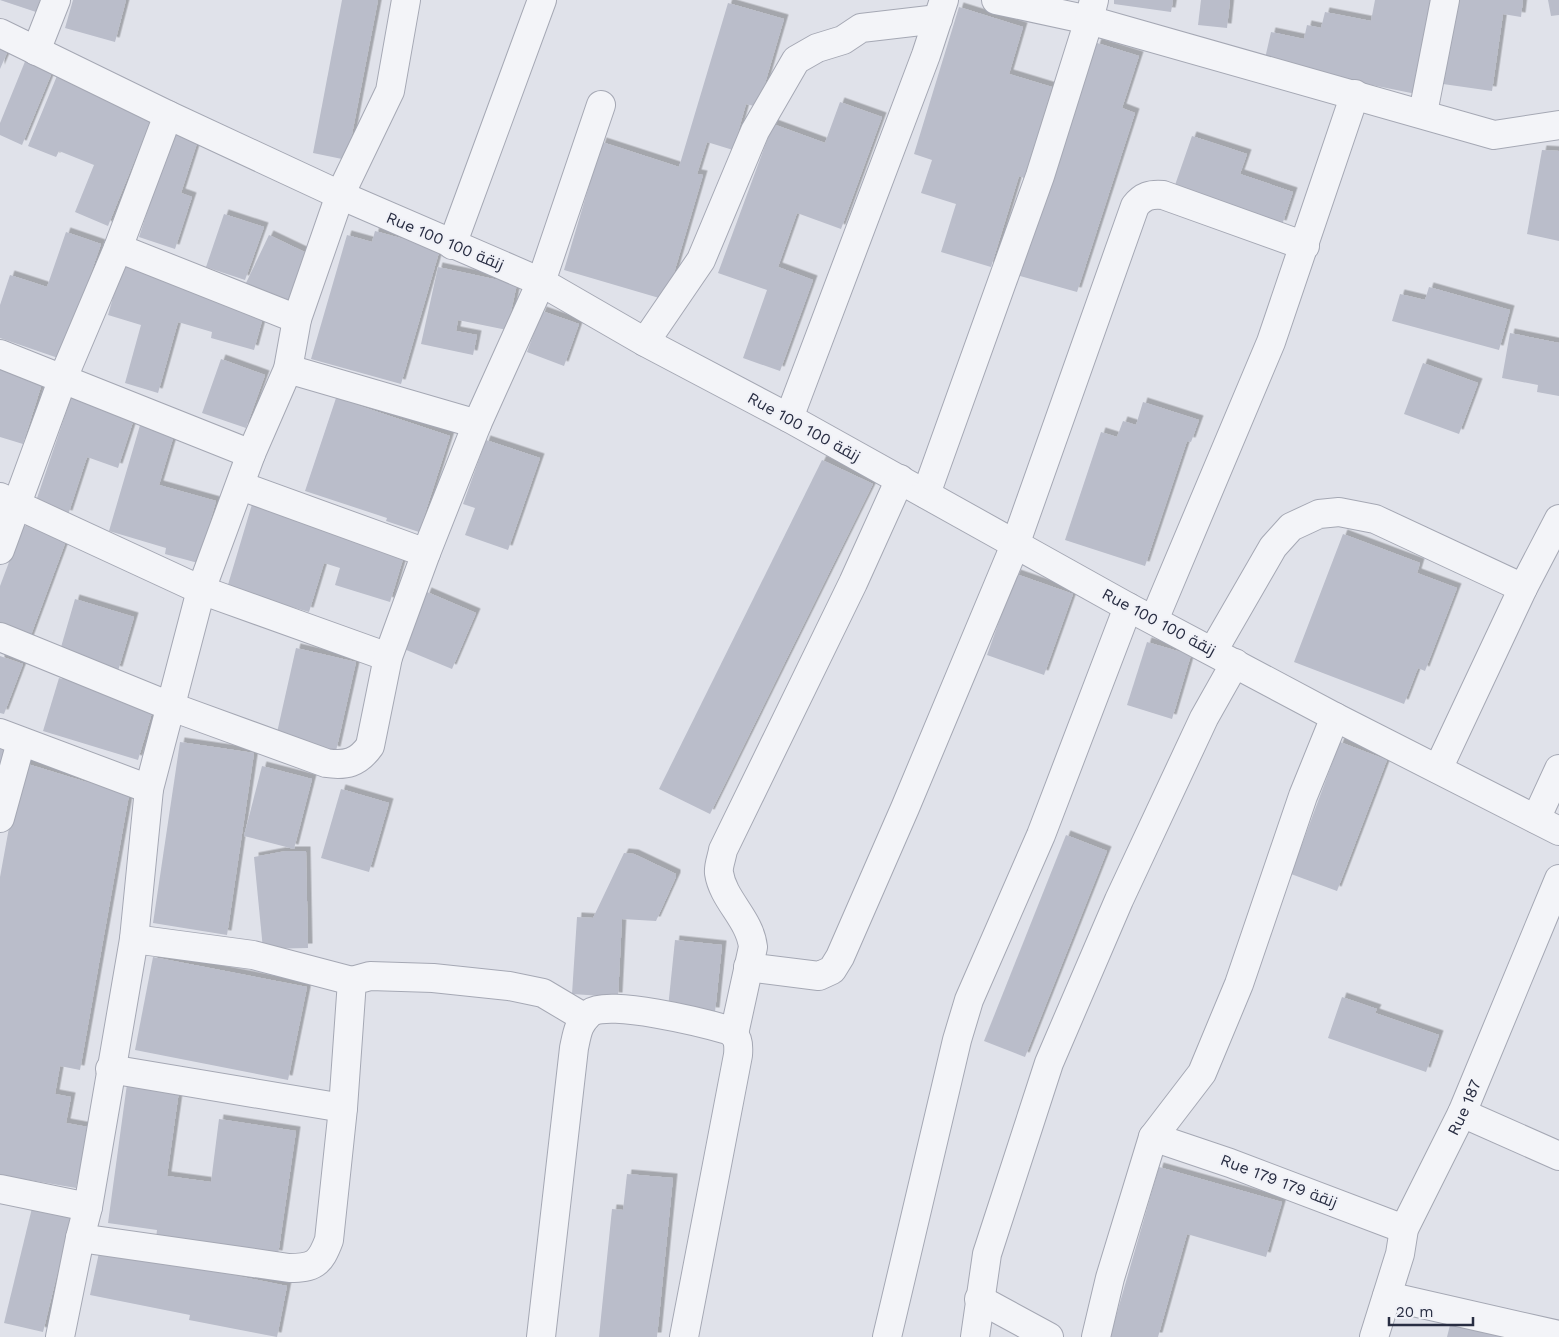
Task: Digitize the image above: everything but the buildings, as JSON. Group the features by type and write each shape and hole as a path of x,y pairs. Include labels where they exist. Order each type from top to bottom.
{"street":[{"path":"36,51 56,0"},
{"path":"60,1337 88,1207 110,1069 134,939 150,788 201,590 241,486 251,454 288,369 297,319 340,195 390,91 406,0"},
{"path":"452,245 542,0"},
{"path":"996,0 1092,10 1355,94 1494,135 1559,125"},
{"path":"1423,114 1445,0"},
{"path":"646,342 701,260 755,131 796,60 817,48 843,40 861,28 941,10"},
{"path":"789,418 926,55 941,10"},
{"path":"926,494 1040,176 1092,10"},
{"name":"Rue 100 زنقة 100","path":"0,33 168,115 340,195 541,282 646,342 900,479 1128,607 1335,717 1548,825"},
{"path":"1154,620 1271,342 1355,94"},
{"path":"0,637 172,707 326,763 341,765 354,762 363,757 370,746 388,657 426,553 477,424 541,282 601,105"},
{"path":"0,550 9,500 118,248 168,115"},
{"path":"748,967 819,976 826,974 835,966 905,808 1015,545 1135,206 1141,199 1150,194 1163,195 1305,246"},
{"path":"118,248 297,319"},
{"path":"0,354 251,454"},
{"path":"288,369 477,424"},
{"path":"734,1034 753,947 752,934 722,885 718,871 723,850 900,479"},
{"path":"241,486 426,553"},
{"path":"9,500 201,590 388,657"},
{"path":"975,1337 979,1299 994,1232 1049,1063 1119,900 1204,718 1224,657 1273,547 1291,527 1320,514 1339,512 1375,519 1523,588"},
{"path":"1438,768 1523,588 1559,519"},
{"path":"887,1337 957,1040 970,1000 1041,835 1128,607"},
{"path":"1096,1337 1110,1278 1153,1136 1202,1073 1239,984 1303,796 1335,717"},
{"path":"0,818 11,737 150,788"},
{"path":"1548,825 1559,769"},
{"name":"Rue 187","path":"1374,1337 1400,1254 1404,1229 1462,1113 1559,879"},
{"path":"134,939 253,955 352,981 370,976 409,977 509,986 543,993 586,1018"},
{"path":"80,1238 289,1268 304,1268 315,1264 323,1256 330,1240 343,1108 352,981"},
{"path":"541,1337 574,1048 579,1024 591,1012 607,1009 640,1012 728,1030 734,1034 739,1043 684,1337"},
{"path":"110,1069 343,1108"},
{"path":"1462,1113 1559,1156"},
{"name":"Rue 179 زنقة 179","path":"1153,1136 1404,1229"},
{"path":"0,1189 88,1207"},
{"path":"1387,1296 1521,1332 1559,1336"},
{"path":"979,1299 1049,1337"}]}
